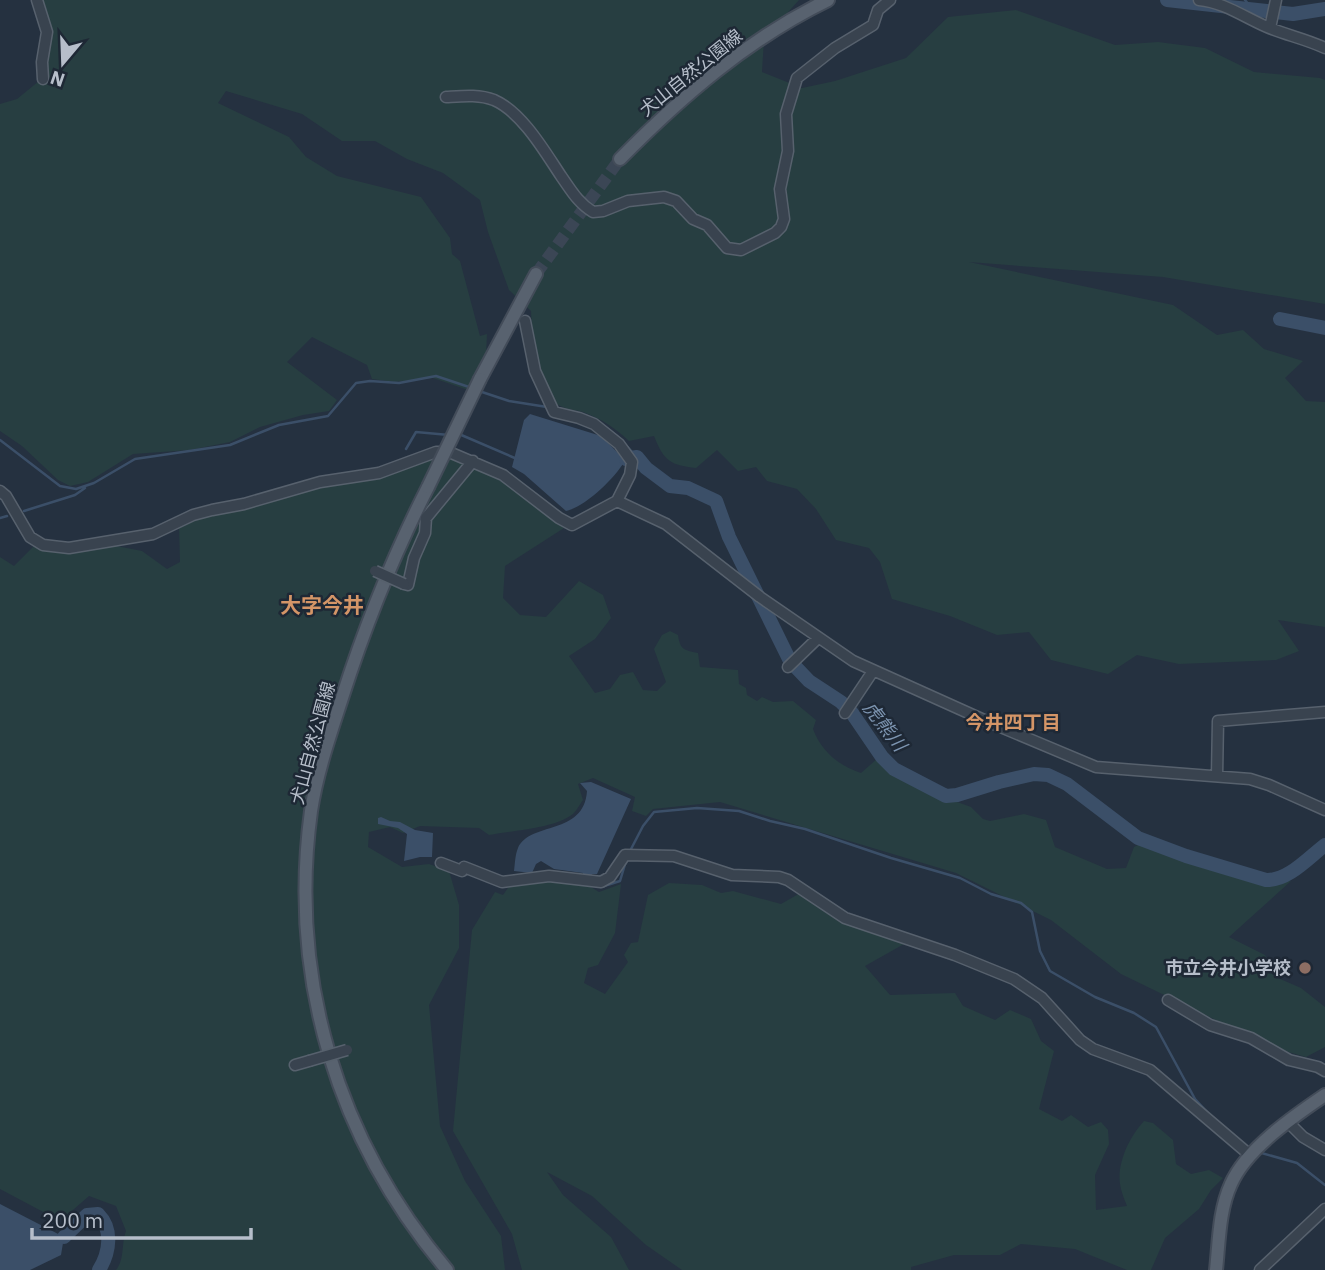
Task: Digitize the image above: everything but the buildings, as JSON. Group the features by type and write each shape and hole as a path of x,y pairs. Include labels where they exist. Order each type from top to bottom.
{"main road":[{"name":"犬山自然公園線","path":"620,159 656,122 713,72 775,29 828,0"},
{"name":"犬山自然公園線","path":"447,1270 392,1195 350,1114 325,1045 314,1000 307,943 306,885 311,812 323,759 358,649 385,582 480,379 536,274"},
{"path":"1216,1270 1221,1224 1230,1186 1254,1152 1287,1121 1325,1095"}],"street":[{"path":"37,0 47,32 42,62 43,79"},
{"path":"446,97 483,97 508,109 529,130 579,202 593,212 628,201 664,197 676,201 693,219 707,225 726,248 741,250 775,233 784,219 780,189 788,152 786,114 797,78 835,48 873,25 878,10 890,0"},
{"path":"1199,0 1213,1 1231,10 1273,13 1305,39 1325,48"},
{"path":"0,491 6,496 30,537 44,545 69,548 153,534 193,515 244,504 320,482 379,472 436,452 449,452 503,475 567,524 577,523 617,501 630,475 630,459 612,436 594,424 551,407 535,371 525,321"},
{"path":"375,571 408,585 414,558 425,533 426,518 473,461"},
{"path":"617,501 666,524 757,595 853,661 1069,757 1096,767 1250,779 1325,810"},
{"path":"792,663 818,638"},
{"path":"845,713 873,671"},
{"path":"1217,776 1218,721 1325,712"},
{"path":"441,863 462,871 464,867 502,882 549,876 601,882 610,877 625,855 674,856 732,875 779,877 789,880 845,918 955,955 1014,979 1042,998 1080,1041 1093,1049 1150,1070 1254,1152"},
{"path":"1168,1000 1210,1025 1251,1038 1289,1060 1325,1071"},
{"path":"295,1065 346,1049"},
{"path":"1287,1121 1303,1137 1325,1150"},
{"path":"1261,1270 1325,1209"}],"green space":[{"path":"42,0 799,0 764,39 762,72 802,88 835,81 906,58 948,17 1016,10 1115,45 1158,42 1205,48 1254,72 1325,80 1325,304 1163,277 969,262 1173,305 1217,335 1243,330 1264,349 1303,361 1285,378 1306,401 1325,402 1325,627 1278,620 1299,651 1276,660 1179,664 1137,655 1108,674 1051,660 1029,632 997,635 950,616 892,599 880,562 869,548 836,540 816,509 797,489 767,481 756,467 738,471 717,450 696,468 674,463 661,451 654,436 629,441 602,421 557,404 544,387 536,361 531,311 509,290 488,232 480,200 443,173 407,159 375,141 342,141 302,114 226,91 218,103 289,137 306,157 337,176 421,197 450,238 452,254 460,261 480,336 487,334 486,356 468,390 433,378 394,382 372,379 367,365 312,337 287,362 337,400 329,411 260,427 230,442 190,450 133,454 88,482 70,486 58,480 22,446 0,431 0,104 17,99 39,81 49,31"},
{"path":"432,457 465,461 501,477 564,528 505,566 503,598 520,615 546,617 579,581 603,595 611,618 595,639 569,656 595,693 610,689 620,675 633,672 643,690 657,691 666,682 654,649 662,635 670,631 678,635 683,648 698,653 700,667 738,670 739,684 746,688 747,695 757,701 762,697 773,702 793,701 816,720 813,729 826,751 853,770 861,773 878,758 891,769 935,794 971,807 983,819 990,821 1024,814 1046,820 1055,847 1107,869 1126,868 1134,847 1144,842 1268,883 1291,881 1229,937 1265,955 1278,978 1301,988 1325,1007 1325,1047 1306,1057 1285,1051 1253,1033 1226,1025 1121,974 1051,920 956,873 720,802 653,809 646,816 632,811 635,797 593,778 578,784 583,800 573,814 544,826 489,835 479,828 420,826 403,833 390,827 369,832 368,847 402,867 429,864 449,871 459,905 459,948 429,1005 440,1126 465,1181 501,1236 505,1270 116,1270 121,1261 126,1231 116,1206 89,1196 66,1216 49,1215 0,1189 0,557 14,566 33,547 69,551 111,545 142,551 167,569 180,562 179,526 197,518"},
{"path":"548,879 581,881 599,892 621,884 615,933 598,965 588,968 584,983 605,994 628,962 624,955 631,943 638,942 648,895 669,883 702,885 721,893 733,891 781,904 802,892 844,923 904,944 865,966 890,995 955,993 963,1006 995,1020 1010,1010 1031,1019 1041,1041 1054,1051 1039,1109 1062,1121 1071,1115 1088,1127 1101,1122 1108,1130 1109,1144 1095,1175 1096,1210 1127,1206 1120,1184 1121,1167 1129,1142 1144,1121 1153,1123 1173,1140 1176,1164 1191,1174 1209,1170 1223,1178 1211,1190 1199,1209 1165,1238 1151,1270 1127,1270 1075,1249 1021,1244 1000,1255 954,1255 911,1267 911,1270 682,1270 646,1245 592,1196 547,1172 563,1195 611,1237 629,1270 522,1270 512,1234 453,1131 472,930 495,892 503,895 510,885"}],"water":[{"path":"530,414 601,436 627,462 590,498 566,511 524,474 512,467 524,420"},
{"path":"591,782 631,799 597,874 592,874 590,879 582,878 583,873 554,869 541,861 536,864 532,873 514,871 517,851 524,840 577,815 584,805 587,791 580,783"},
{"path":"378,818 400,822 415,830 433,833 432,857 404,861 407,834 398,828 378,824"},
{"path":"0,1204 64,1237 61,1255 30,1270 0,1270"}],"waterway":[{"path":"1167,0 1293,14 1325,9"},
{"path":"1245,0 1249,5 1263,11"},
{"path":"1280,319 1325,328"},
{"path":"0,440 60,486 76,489 94,483 135,459 230,445 279,425 328,416 356,383 399,383 436,376 469,387"},
{"path":"479,391 509,401 547,407"},
{"path":"600,423 637,457"},
{"path":"406,449 416,432 449,435"},
{"path":"459,434 517,459"},
{"name":"虎熊川","path":"626,459 637,457 646,468 670,486 688,488 716,501 729,537 790,661 809,681 841,702 852,713 882,757 894,769 946,796 1034,774 1048,775 1067,784 1138,838 1186,856 1266,880 1290,873 1325,845"},
{"path":"24,511 75,495 85,488"},
{"path":"0,518 7,516"},
{"path":"630,851 654,812 697,808 739,811 960,878 991,894 1021,903 1032,912 1040,951 1050,971 1095,997 1134,1013 1156,1027 1195,1099 1209,1114"},
{"path":"601,887 620,881 626,861"},
{"path":"1258,1152 1297,1163 1325,1185"},
{"path":"64,1237 87,1215 98,1214 108,1234 106,1256 99,1270"}],"tunnel":[{"path":"536,274 620,159"}],"place":[{"name":"市立今井小学校","path":"1305,968"}],"district":[{"name":"大字今井","path":"322,606"},
{"name":"今井四丁目","path":"1013,722"}]}
